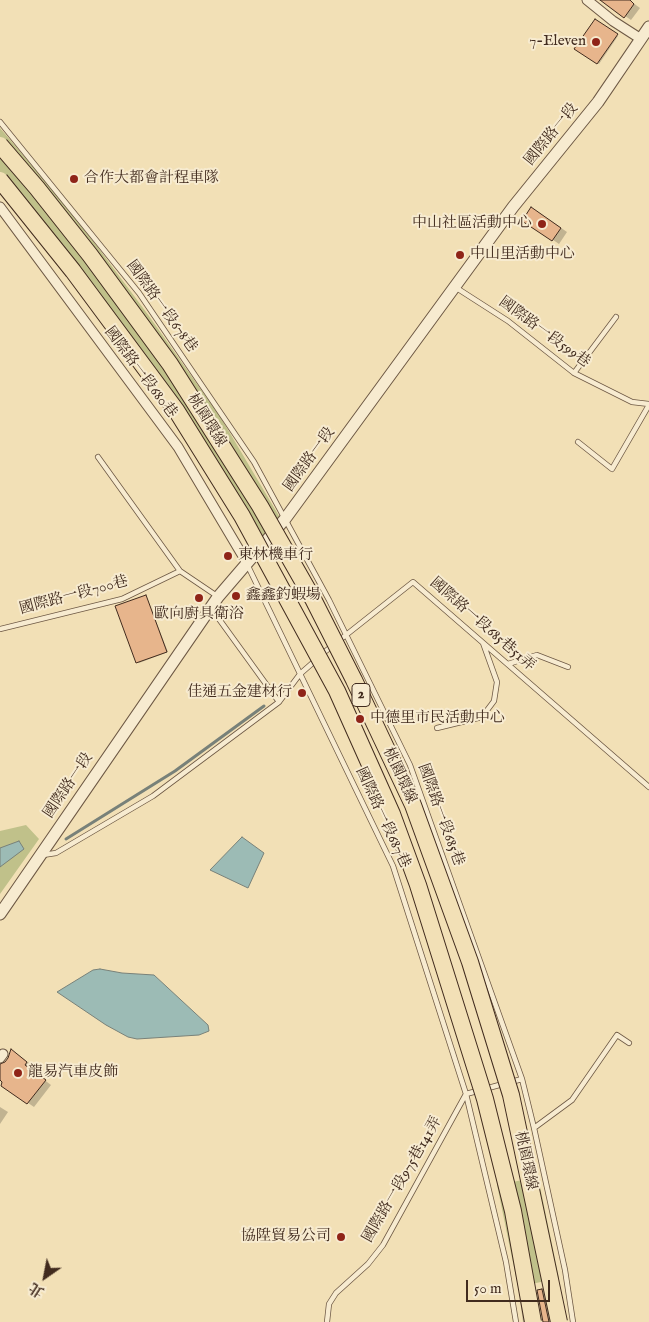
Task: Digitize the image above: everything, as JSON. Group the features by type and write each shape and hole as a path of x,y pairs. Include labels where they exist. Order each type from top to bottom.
{"highway":[{"name":"桃園環線","path":"0,145 90,255 170,364 260,506 313,599 413,805 472,971 511,1095 559,1322"},
{"name":"桃園環線","path":"0,180 74,270 176,410 242,516 337,691 392,814 418,885 482,1090 513,1211 533,1322"}],"street":[{"path":"587,0 613,21 642,39"},
{"name":"國際路一段","path":"0,914 218,597 285,519 387,382 454,286 598,102 649,28"},
{"name":"國際路一段680巷","path":"0,207 178,447 247,563"}],"lane":[{"name":"國際路一段678巷","path":"0,122 139,293 254,462 285,519"},
{"name":"國際路一段599巷","path":"454,286 508,321 574,373 632,402 649,405"},
{"path":"574,373 616,317"},
{"path":"578,442 612,469 649,405"},
{"path":"98,457 180,571 218,597"},
{"name":"國際路一段685巷","path":"285,519 329,600 410,765 522,1079 565,1270 573,1322"},
{"name":"國際路一段687巷","path":"247,563 393,866 466,1094 506,1262 516,1322"},
{"name":"國際路一段700巷","path":"0,628 122,599 180,571"},
{"name":"國際路一段685巷51弄","path":"40,856 56,853 153,796 279,702 300,674 346,634 413,582 649,787"},
{"path":"211,608 279,702"},
{"path":"438,728 482,717 494,701 497,682 482,642"},
{"path":"508,664 537,655 568,667"},
{"path":"534,1128 572,1100 617,1036 629,1043"},
{"path":"466,1094 522,1079"},
{"name":"國際路一段975巷141弄","path":"327,1322 329,1304 336,1293 368,1264 382,1245 466,1094"}],"green space":[{"path":"0,128 70,210 149,316 221,418 282,521 252,550 197,454 158,398 0,187"},
{"path":"26,825 39,839 0,894 0,831"},
{"path":"538,1177 559,1278 518,1287 497,1185"}],"water":[{"path":"242,837 264,853 248,888 210,870"},
{"path":"19,841 24,849 0,867 0,848"},
{"path":"100,969 122,973 154,975 208,1025 209,1031 199,1035 137,1039 128,1037 106,1025 57,992 93,970"}],"building":[{"path":"600,0 630,0 634,4 624,18"},
{"name":"7-Eleven","path":"595,19 618,34 597,64 574,49"},
{"name":"中山社區活動中心","path":"531,207 561,228 552,241 522,221"},
{"path":"146,595 167,652 136,663 115,606"},
{"name":"龍易汽車皮飾","path":"11,1049 27,1062 25,1065 46,1080 27,1104 1,1086 0,1064 8,1058"},
{"path":"542,1289 549,1322 543,1322 537,1290"}],"waterway":[{"path":"66,839 175,771 264,706"}],"place":[{"name":"7-Eleven","path":"596,42"},
{"name":"合作大都會計程車隊","path":"74,179"},
{"name":"中山社區活動中心","path":"542,224"},
{"name":"中山里活動中心","path":"460,255"},
{"name":"東林機車行","path":"228,556"},
{"name":"鑫鑫釣蝦場","path":"236,596"},
{"name":"歐向廚具衛浴","path":"199,598"},
{"name":"佳通五金建材行","path":"302,693"},
{"name":"中德里市民活動中心","path":"360,719"},
{"name":"龍易汽車皮飾","path":"18,1073"},
{"name":"協陞貿易公司","path":"341,1237"}]}
